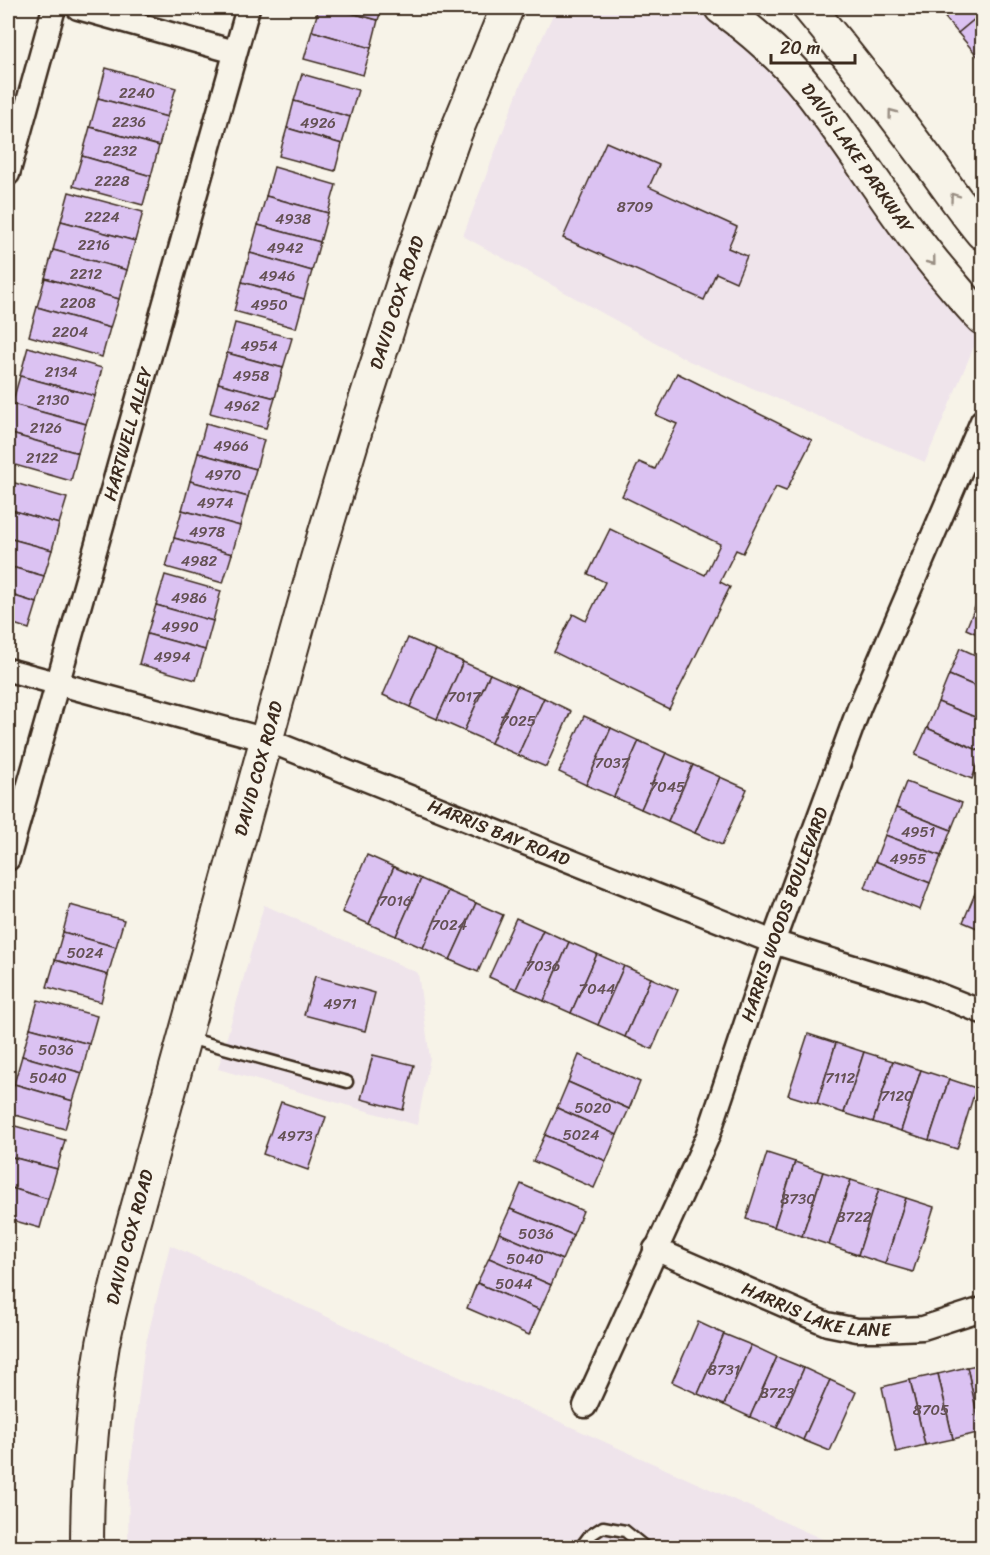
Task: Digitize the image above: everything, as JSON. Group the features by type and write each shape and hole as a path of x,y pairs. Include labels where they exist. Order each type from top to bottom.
{"main road":[{"name":"DAVID COX ROAD","path":"87,1548 87,1508 93,1425 104,1343 121,1267 316,562 353,440 406,273 454,137 507,8"},
{"name":"DAVIS LAKE PARKWAY","path":"721,8 777,55 807,87 902,223 982,318"},
{"path":"809,8 848,54 982,233"}],"street":[{"path":"8,174 54,8"},
{"path":"78,8 235,52"},
{"name":"HARTWELL ALLEY","path":"8,859 248,8"},
{"name":"HARRIS WOODS BOULEVARD","path":"585,1406 708,1136 773,942 859,708 982,421"},
{"name":"HARRIS BAY ROAD","path":"8,670 267,740 773,942 924,989 982,1012"},
{"name":"HARRIS LAKE LANE","path":"655,1249 827,1324 857,1330 923,1328 982,1309"}],"lane":[{"path":"185,1037 347,1082"},
{"path":"580,1548 589,1536 603,1527 625,1531 646,1548"}],"shaded area":[{"path":"556,8 718,8 741,25 981,330 925,462 689,361 463,236 520,86"},
{"path":"264,905 418,973 430,1058 417,1125 218,1069"},
{"path":"170,1245 840,1547 128,1548 129,1482 144,1351"}],"building":[{"path":"319,8 333,8 378,20 371,48 312,31"},
{"path":"333,8 382,8 378,20"},
{"path":"937,8 982,8 982,13 958,33"},
{"path":"982,13 982,57 980,59 958,33"},
{"path":"312,31 371,48 363,75 304,59"},
{"path":"106,68 176,88 167,117 98,98"},
{"path":"302,74 358,90 350,117 294,101"},
{"path":"98,98 167,117 159,146 90,127"},
{"path":"294,101 350,117 342,144 287,128"},
{"path":"90,127 159,146 151,176 82,156"},
{"path":"287,128 342,144 335,171 279,156"},
{"path":"606,142 659,165 649,187 737,227 728,248 747,256 736,282 716,273 704,300 563,238"},
{"path":"82,156 151,176 143,205 73,186"},
{"path":"274,167 336,185 328,213 266,196"},
{"path":"69,192 143,212 135,241 61,221"},
{"path":"266,196 328,213 320,242 258,225"},
{"path":"61,221 135,241 127,270 53,250"},
{"path":"258,225 320,242 312,271 250,253"},
{"path":"53,250 127,270 119,299 45,278"},
{"path":"250,253 312,271 304,299 242,282"},
{"path":"45,278 119,299 110,328 37,307"},
{"path":"242,282 304,299 296,328 234,311"},
{"path":"37,307 110,328 102,357 29,336"},
{"path":"235,323 292,338 283,368 227,353"},
{"path":"28,347 102,368 95,396 20,376"},
{"path":"227,353 283,368 275,398 218,383"},
{"path":"677,373 812,440 786,491 776,487 743,553 736,550 720,582 730,587 669,709 554,652 573,614 586,621 605,582 588,574 610,529 705,575 720,544 622,496 639,462 655,469 677,424 656,415"},
{"path":"20,376 95,396 86,424 12,404"},
{"path":"218,383 275,398 266,428 210,413"},
{"path":"12,404 86,424 78,453 8,433 8,419"},
{"path":"206,423 264,440 256,469 198,453"},
{"path":"8,433 78,453 71,481 8,463"},
{"path":"198,453 256,469 248,497 190,481"},
{"path":"8,481 67,498 59,524 8,509"},
{"path":"190,481 248,497 240,526 182,510"},
{"path":"8,509 59,524 52,550 8,538"},
{"path":"182,510 240,526 232,554 174,538"},
{"path":"8,538 52,550 44,576 8,566"},
{"path":"174,538 232,554 223,583 166,567"},
{"path":"8,566 44,576 37,603 8,594"},
{"path":"165,575 221,591 213,621 156,605"},
{"path":"8,594 37,603 29,629 8,622"},
{"path":"977,602 982,605 982,636 966,629"},
{"path":"156,605 213,621 205,650 147,634"},
{"path":"147,634 205,650 196,680 139,664"},
{"path":"408,638 436,650 410,707 383,695"},
{"path":"960,648 982,658 982,689 949,675"},
{"path":"436,650 463,662 437,719 410,707"},
{"path":"463,662 490,674 464,731 437,719"},
{"path":"490,674 517,686 491,743 464,731"},
{"path":"949,675 982,689 982,720 938,702"},
{"path":"517,686 544,698 518,755 491,743"},
{"path":"544,698 571,711 546,767 518,755"},
{"path":"938,702 982,720 982,752 927,728"},
{"path":"584,716 611,728 586,785 559,772"},
{"path":"611,728 639,741 614,797 586,785"},
{"path":"927,728 982,752 972,779 915,755"},
{"path":"639,741 666,753 641,809 614,797"},
{"path":"666,753 693,765 668,821 641,809"},
{"path":"693,765 720,777 695,833 668,821"},
{"path":"720,777 747,789 722,845 695,833"},
{"path":"906,782 962,803 951,830 896,808"},
{"path":"896,808 951,830 941,856 885,835"},
{"path":"885,835 941,856 930,883 875,861"},
{"path":"367,855 394,867 369,924 342,912"},
{"path":"875,861 930,883 920,910 865,888"},
{"path":"394,867 421,879 396,936 369,924"},
{"path":"982,876 982,900 974,896"},
{"path":"421,879 448,891 423,948 396,936"},
{"path":"448,891 476,903 450,960 423,948"},
{"path":"974,896 982,900 982,930 963,922"},
{"path":"476,903 503,915 478,972 450,960"},
{"path":"70,905 124,920 116,947 63,932"},
{"path":"516,918 543,930 516,989 489,977"},
{"path":"543,930 569,942 544,1001 516,989"},
{"path":"63,932 116,947 108,975 55,960"},
{"path":"569,942 597,954 571,1013 544,1001"},
{"path":"597,954 624,966 598,1025 571,1013"},
{"path":"55,960 108,975 101,1002 47,987"},
{"path":"624,966 651,978 625,1037 598,1025"},
{"path":"315,976 375,993 365,1031 304,1015"},
{"path":"651,978 678,990 652,1049 625,1037"},
{"path":"38,1000 97,1016 89,1044 30,1028"},
{"path":"30,1028 89,1044 82,1073 22,1056"},
{"path":"808,1034 836,1043 817,1104 788,1095"},
{"path":"836,1043 864,1052 844,1113 817,1104"},
{"path":"864,1052 893,1061 873,1122 844,1113"},
{"path":"373,1055 414,1065 403,1110 361,1099"},
{"path":"579,1055 640,1082 629,1109 568,1082"},
{"path":"22,1056 82,1073 73,1101 14,1084"},
{"path":"893,1061 921,1070 901,1131 873,1122"},
{"path":"921,1070 949,1079 929,1140 901,1131"},
{"path":"949,1079 976,1088 957,1149 929,1140"},
{"path":"568,1082 629,1109 617,1135 557,1108"},
{"path":"14,1084 73,1101 65,1129 8,1113"},
{"path":"281,1102 326,1117 308,1170 263,1154"},
{"path":"557,1108 617,1135 606,1161 545,1135"},
{"path":"8,1124 65,1140 57,1169 8,1156"},
{"path":"545,1135 606,1161 594,1188 533,1161"},
{"path":"767,1153 795,1162 774,1227 746,1219"},
{"path":"8,1156 57,1169 48,1199 8,1187"},
{"path":"795,1162 823,1172 802,1236 774,1227"},
{"path":"823,1172 851,1180 829,1245 802,1236"},
{"path":"851,1180 879,1189 858,1255 829,1245"},
{"path":"521,1184 583,1211 573,1235 510,1209"},
{"path":"8,1187 48,1199 40,1228 8,1219"},
{"path":"879,1189 906,1198 885,1264 858,1255"},
{"path":"906,1198 934,1207 913,1272 885,1264"},
{"path":"510,1209 573,1235 562,1260 499,1233"},
{"path":"499,1233 562,1260 551,1285 489,1258"},
{"path":"489,1258 551,1285 540,1310 477,1283"},
{"path":"477,1283 540,1310 529,1335 467,1308"},
{"path":"698,1322 724,1334 698,1394 672,1382"},
{"path":"724,1334 751,1345 724,1405 698,1394"},
{"path":"751,1345 777,1357 750,1417 724,1405"},
{"path":"777,1357 804,1368 777,1428 750,1417"},
{"path":"982,1364 982,1432 981,1432 967,1367"},
{"path":"967,1367 981,1432 953,1439 938,1374"},
{"path":"804,1368 830,1380 803,1440 777,1428"},
{"path":"938,1374 953,1439 925,1445 910,1380"},
{"path":"830,1380 856,1392 830,1451 803,1440"},
{"path":"910,1380 925,1445 896,1452 882,1387"}]}
